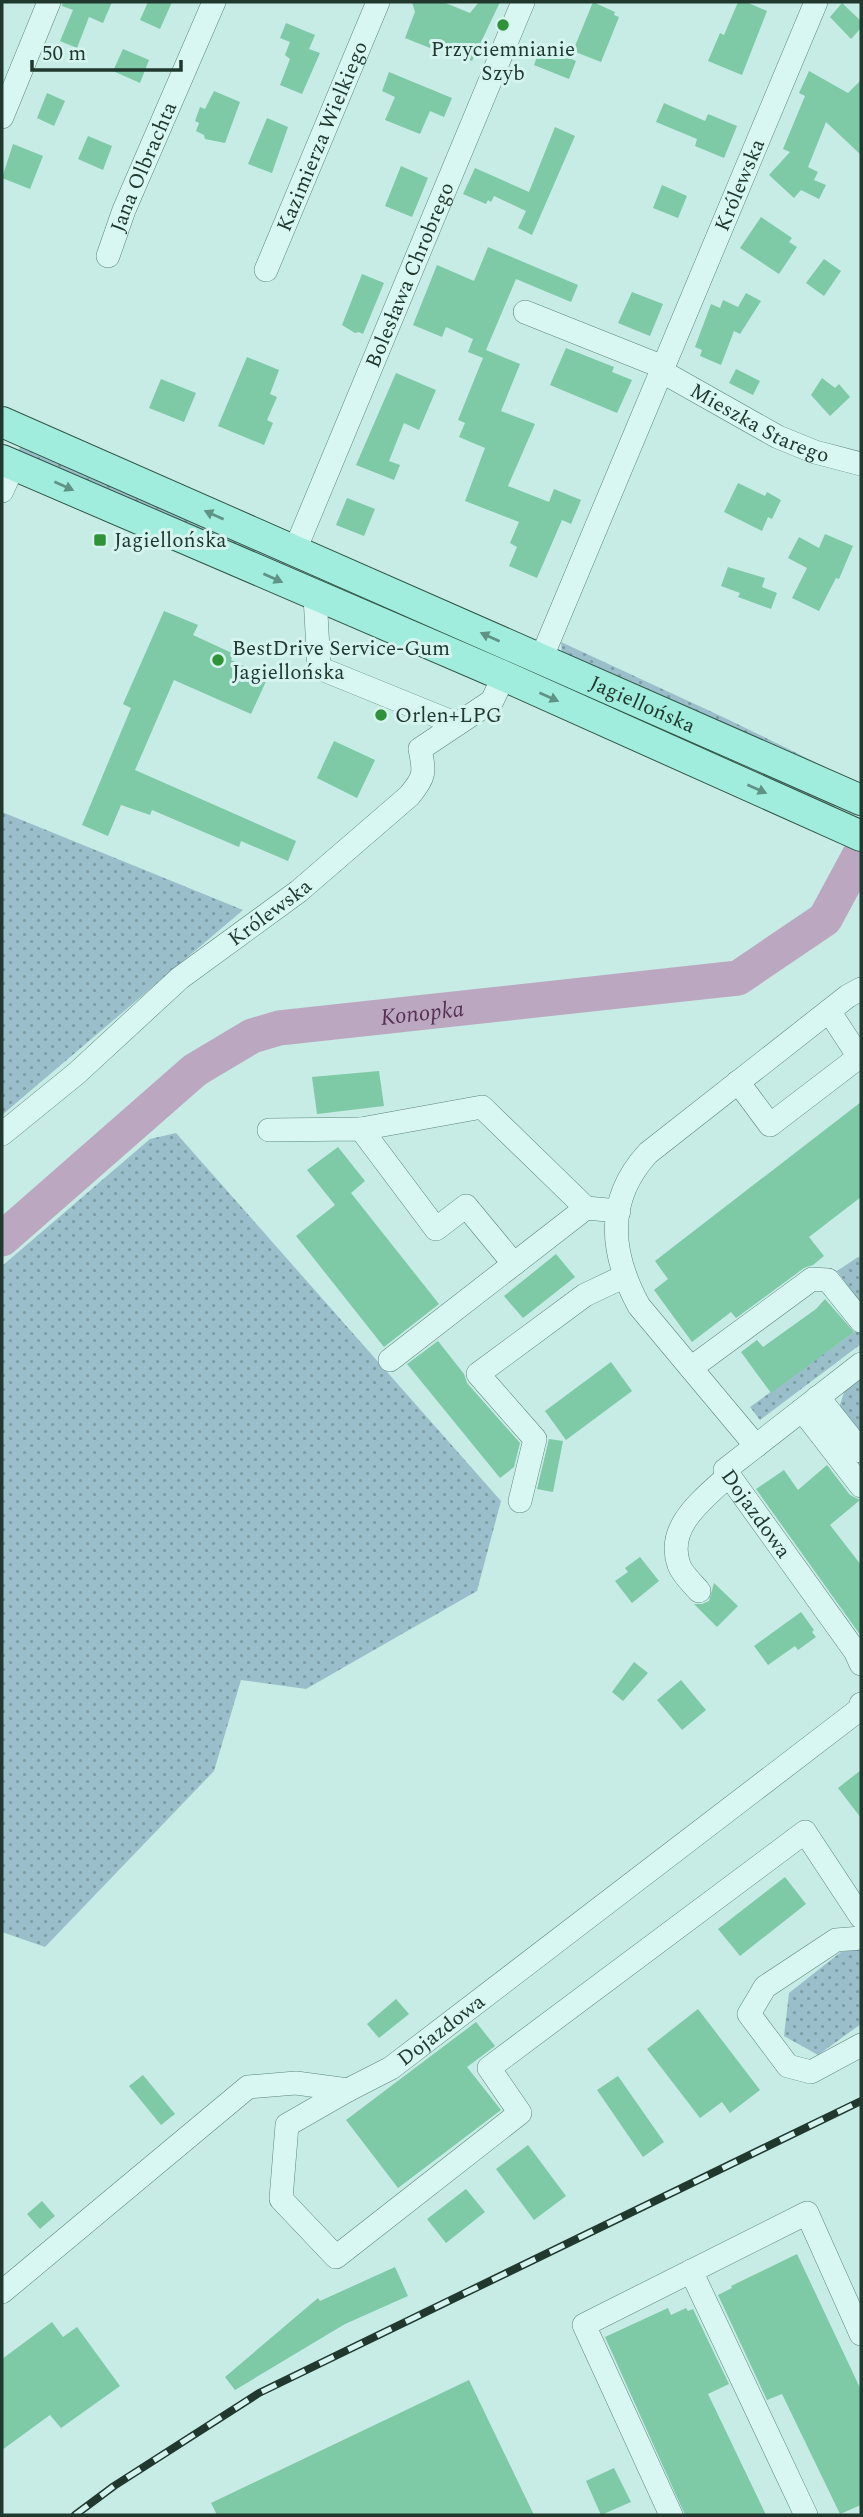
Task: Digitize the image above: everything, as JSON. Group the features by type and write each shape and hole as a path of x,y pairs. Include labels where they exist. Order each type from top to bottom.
{"main road":[{"name":"Jagiellońska","path":"2,422 852,797"},
{"name":"Jagiellońska","path":"6,472 315,596 504,676 861,836"}],"street":[{"path":"2,117 49,2"},
{"name":"Jana Olbrachta","path":"108,256 124,210 214,2"},
{"name":"Kazimierza Wielkiego","path":"266,271 378,2"},
{"name":"Bolesława Chrobrego","path":"295,550 523,2"},
{"name":"Królewska","path":"541,659 816,2"},
{"path":"524,312 662,369"},
{"name":"Mieszka Starego","path":"662,369 778,437 815,452 861,464"},
{"path":"315,596 319,668 457,724"},
{"name":"Królewska","path":"2,1134 77,1073 180,978 299,891 409,796 421,781 424,771 420,749 492,701 504,676"},
{"path":"756,1446 639,1306 625,1276 616,1244 619,1211 626,1184 636,1165 648,1153 860,989"},
{"path":"738,1082 770,1125 859,1057 829,1011"},
{"path":"270,1129 361,1129 482,1107 586,1208 619,1211"},
{"path":"361,1129 436,1229 466,1206 514,1264"},
{"path":"390,1360 586,1208"},
{"path":"520,1501 535,1439 478,1374 585,1295 625,1276"},
{"path":"691,1368 812,1279 828,1280 861,1321"},
{"name":"Dojazdowa","path":"861,1364 725,1470 855,1651 861,1664"},
{"path":"810,1404 861,1451"},
{"path":"810,1404 861,1486"},
{"path":"699,1591 679,1566 676,1537 689,1513 729,1475"},
{"name":"Dojazdowa","path":"861,1704 860,1709 391,2068 287,2125 281,2199 336,2257 520,2113 489,2068 806,1832 861,1917"},
{"path":"861,1937 836,1940 765,1987 749,2014 788,2066 811,2072 861,2045"},
{"path":"2,2292 248,2087 296,2083 348,2090"},
{"path":"671,2515 584,2325 807,2213 861,2334"},
{"path":"691,2271 806,2515"}],"shaded area":[{"path":"20,447 69,464 838,800 832,812 17,454"},
{"path":"561,642 725,718 844,779 562,655"},
{"path":"2,812 243,910 2,1115"},
{"path":"176,1133 501,1501 477,1591 306,1689 241,1680 214,1771 45,1947 2,1932 2,1266 150,1139"},
{"path":"858,1257 861,1258 861,1304 837,1271"},
{"path":"861,1327 861,1344 760,1420 750,1407"},
{"path":"861,1376 861,1440 839,1408 845,1389"},
{"path":"861,1949 861,2024 818,2055 784,2036 789,1993 841,1952"}],"building":[{"path":"63,2 112,2 103,23 89,17 77,48 60,41 73,10 62,6"},
{"path":"148,2 172,2 160,29 140,20"},
{"path":"412,2 443,2 470,13 479,2 500,2 472,61 431,44 430,48 405,38 415,12"},
{"path":"593,2 615,12 614,15 619,17 601,62 573,51"},
{"path":"738,2 746,2 767,11 742,75 708,61 720,33 724,35"},
{"path":"842,3 861,21 861,28 851,39 830,17"},
{"path":"286,23 315,35 309,49 320,53 302,94 280,85 290,59 285,55 290,42 280,38"},
{"path":"541,46 576,61 569,79 534,65"},
{"path":"123,49 149,60 140,83 113,71"},
{"path":"809,71 848,93 861,80 861,155 826,122 808,167 818,172 814,180 826,185 819,199 801,190 794,198 769,175 790,152 783,149 805,96 799,93"},
{"path":"389,72 452,98 444,117 430,111 420,134 385,120 395,97 382,91"},
{"path":"214,91 240,102 225,143 205,139 204,135 196,131 199,123 195,121 200,107 205,109"},
{"path":"47,93 65,101 54,126 37,118"},
{"path":"664,103 705,121 708,114 737,126 724,158 695,146 697,139 656,122"},
{"path":"267,118 288,127 272,173 248,164"},
{"path":"555,127 575,136 532,235 518,228 526,211 494,196 491,202 488,200 486,204 463,194 475,168 529,192"},
{"path":"88,136 112,146 103,170 78,159"},
{"path":"13,144 43,156 30,189 2,178"},
{"path":"401,166 428,178 412,217 385,206"},
{"path":"662,185 687,196 678,218 653,208"},
{"path":"761,217 792,238 789,242 797,247 779,274 740,248"},
{"path":"488,247 578,285 571,302 516,279 486,350 520,364 501,411 535,424 508,486 549,502 554,489 581,500 571,524 562,520 537,578 509,566 517,547 510,543 519,522 465,501 485,448 459,437 465,423 458,420 483,358 468,352 473,339 446,327 442,337 413,325 437,265 474,281"},
{"path":"824,259 841,271 824,296 806,283"},
{"path":"362,274 384,283 363,334 355,333 342,325"},
{"path":"632,292 663,304 650,336 618,323"},
{"path":"746,293 761,301 740,334 734,331 721,365 700,356 702,350 695,347 711,304 720,308 723,300 738,307"},
{"path":"566,348 614,367 612,372 632,380 617,413 550,385"},
{"path":"247,357 279,370 270,394 277,397 267,420 273,423 264,445 218,426"},
{"path":"736,369 760,381 753,395 729,383"},
{"path":"396,373 436,390 419,430 404,423 389,461 400,465 394,480 356,465"},
{"path":"822,378 835,388 839,384 850,397 830,416 811,395"},
{"path":"161,379 196,393 184,422 149,408"},
{"path":"738,483 765,496 767,492 781,500 772,519 768,517 762,531 724,512"},
{"path":"347,498 375,509 364,536 336,525"},
{"path":"825,534 853,546 839,579 836,578 819,611 792,598 807,568 788,558 799,537 819,548"},
{"path":"728,567 765,578 762,587 777,593 771,609 738,597 740,593 721,586"},
{"path":"164,611 198,625 193,635 234,654 231,660 268,677 251,714 174,680 135,770 296,841 288,861 241,841 239,847 152,810 150,815 121,805 108,836 82,825 131,708 123,704"},
{"path":"334,741 375,760 357,798 317,778"},
{"path":"379,1071 384,1106 317,1114 312,1077"},
{"path":"861,1102 861,1197 809,1237 824,1256 736,1318 731,1312 692,1342 654,1290 668,1279 655,1261"},
{"path":"338,1147 365,1181 351,1193 439,1304 384,1347 296,1236 335,1205 307,1170"},
{"path":"556,1254 575,1277 523,1318 504,1296"},
{"path":"825,1299 854,1332 771,1393 741,1352 757,1340 763,1347 816,1309"},
{"path":"438,1341 464,1374 467,1383 520,1443 514,1467 500,1478 407,1364"},
{"path":"611,1362 632,1391 566,1440 545,1411"},
{"path":"549,1439 563,1441 553,1492 537,1489"},
{"path":"827,1465 850,1495 860,1500 830,1525 861,1565 861,1636 756,1489 784,1470 798,1490"},
{"path":"640,1557 659,1581 632,1603 615,1581 628,1572 625,1568"},
{"path":"714,1583 738,1606 717,1627 694,1604 709,1601"},
{"path":"801,1612 816,1637 798,1650 795,1646 768,1665 754,1646"},
{"path":"634,1662 648,1673 623,1701 612,1692"},
{"path":"681,1680 706,1710 682,1730 657,1700"},
{"path":"861,1770 861,1818 838,1788"},
{"path":"785,1877 806,1904 740,1956 718,1929"},
{"path":"396,1999 409,2014 379,2038 367,2024"},
{"path":"698,2009 760,2090 730,2113 722,2102 700,2118 647,2049"},
{"path":"476,2022 495,2046 467,2067 501,2110 398,2188 346,2120"},
{"path":"143,2075 175,2114 161,2125 129,2086"},
{"path":"618,2076 664,2142 643,2157 597,2090"},
{"path":"528,2145 566,2196 534,2220 496,2169"},
{"path":"466,2189 485,2212 446,2243 427,2219"},
{"path":"42,2201 55,2216 40,2229 27,2214"},
{"path":"797,2254 861,2390 861,2505 840,2514 782,2394 767,2400 718,2295"},
{"path":"395,2267 408,2296 345,2324 235,2390 225,2377 318,2298 320,2301"},
{"path":"668,2308 671,2315 686,2308 688,2311 693,2309 729,2384 708,2394 766,2515 685,2515 605,2337"},
{"path":"52,2322 63,2337 77,2327 120,2386 61,2428 50,2415 2,2450 2,2359"},
{"path":"469,2380 534,2515 217,2515 211,2503"},
{"path":"614,2468 631,2502 601,2515 586,2481"}],"waterway":[{"name":"Konopka","path":"2,1239 195,1070 252,1036 279,1028 738,978 825,919 859,856"}],"railway":[{"path":"75,2515 114,2486 259,2393 861,2101"}],"place":[{"name":"Przyciemnianie Szyb","path":"503,25"},
{"name":"Jagiellońska","path":"100,540"},
{"name":"BestDrive Service-Gum Jagiellońska","path":"218,660"},
{"name":"Orlen+LPG","path":"381,715"}]}
